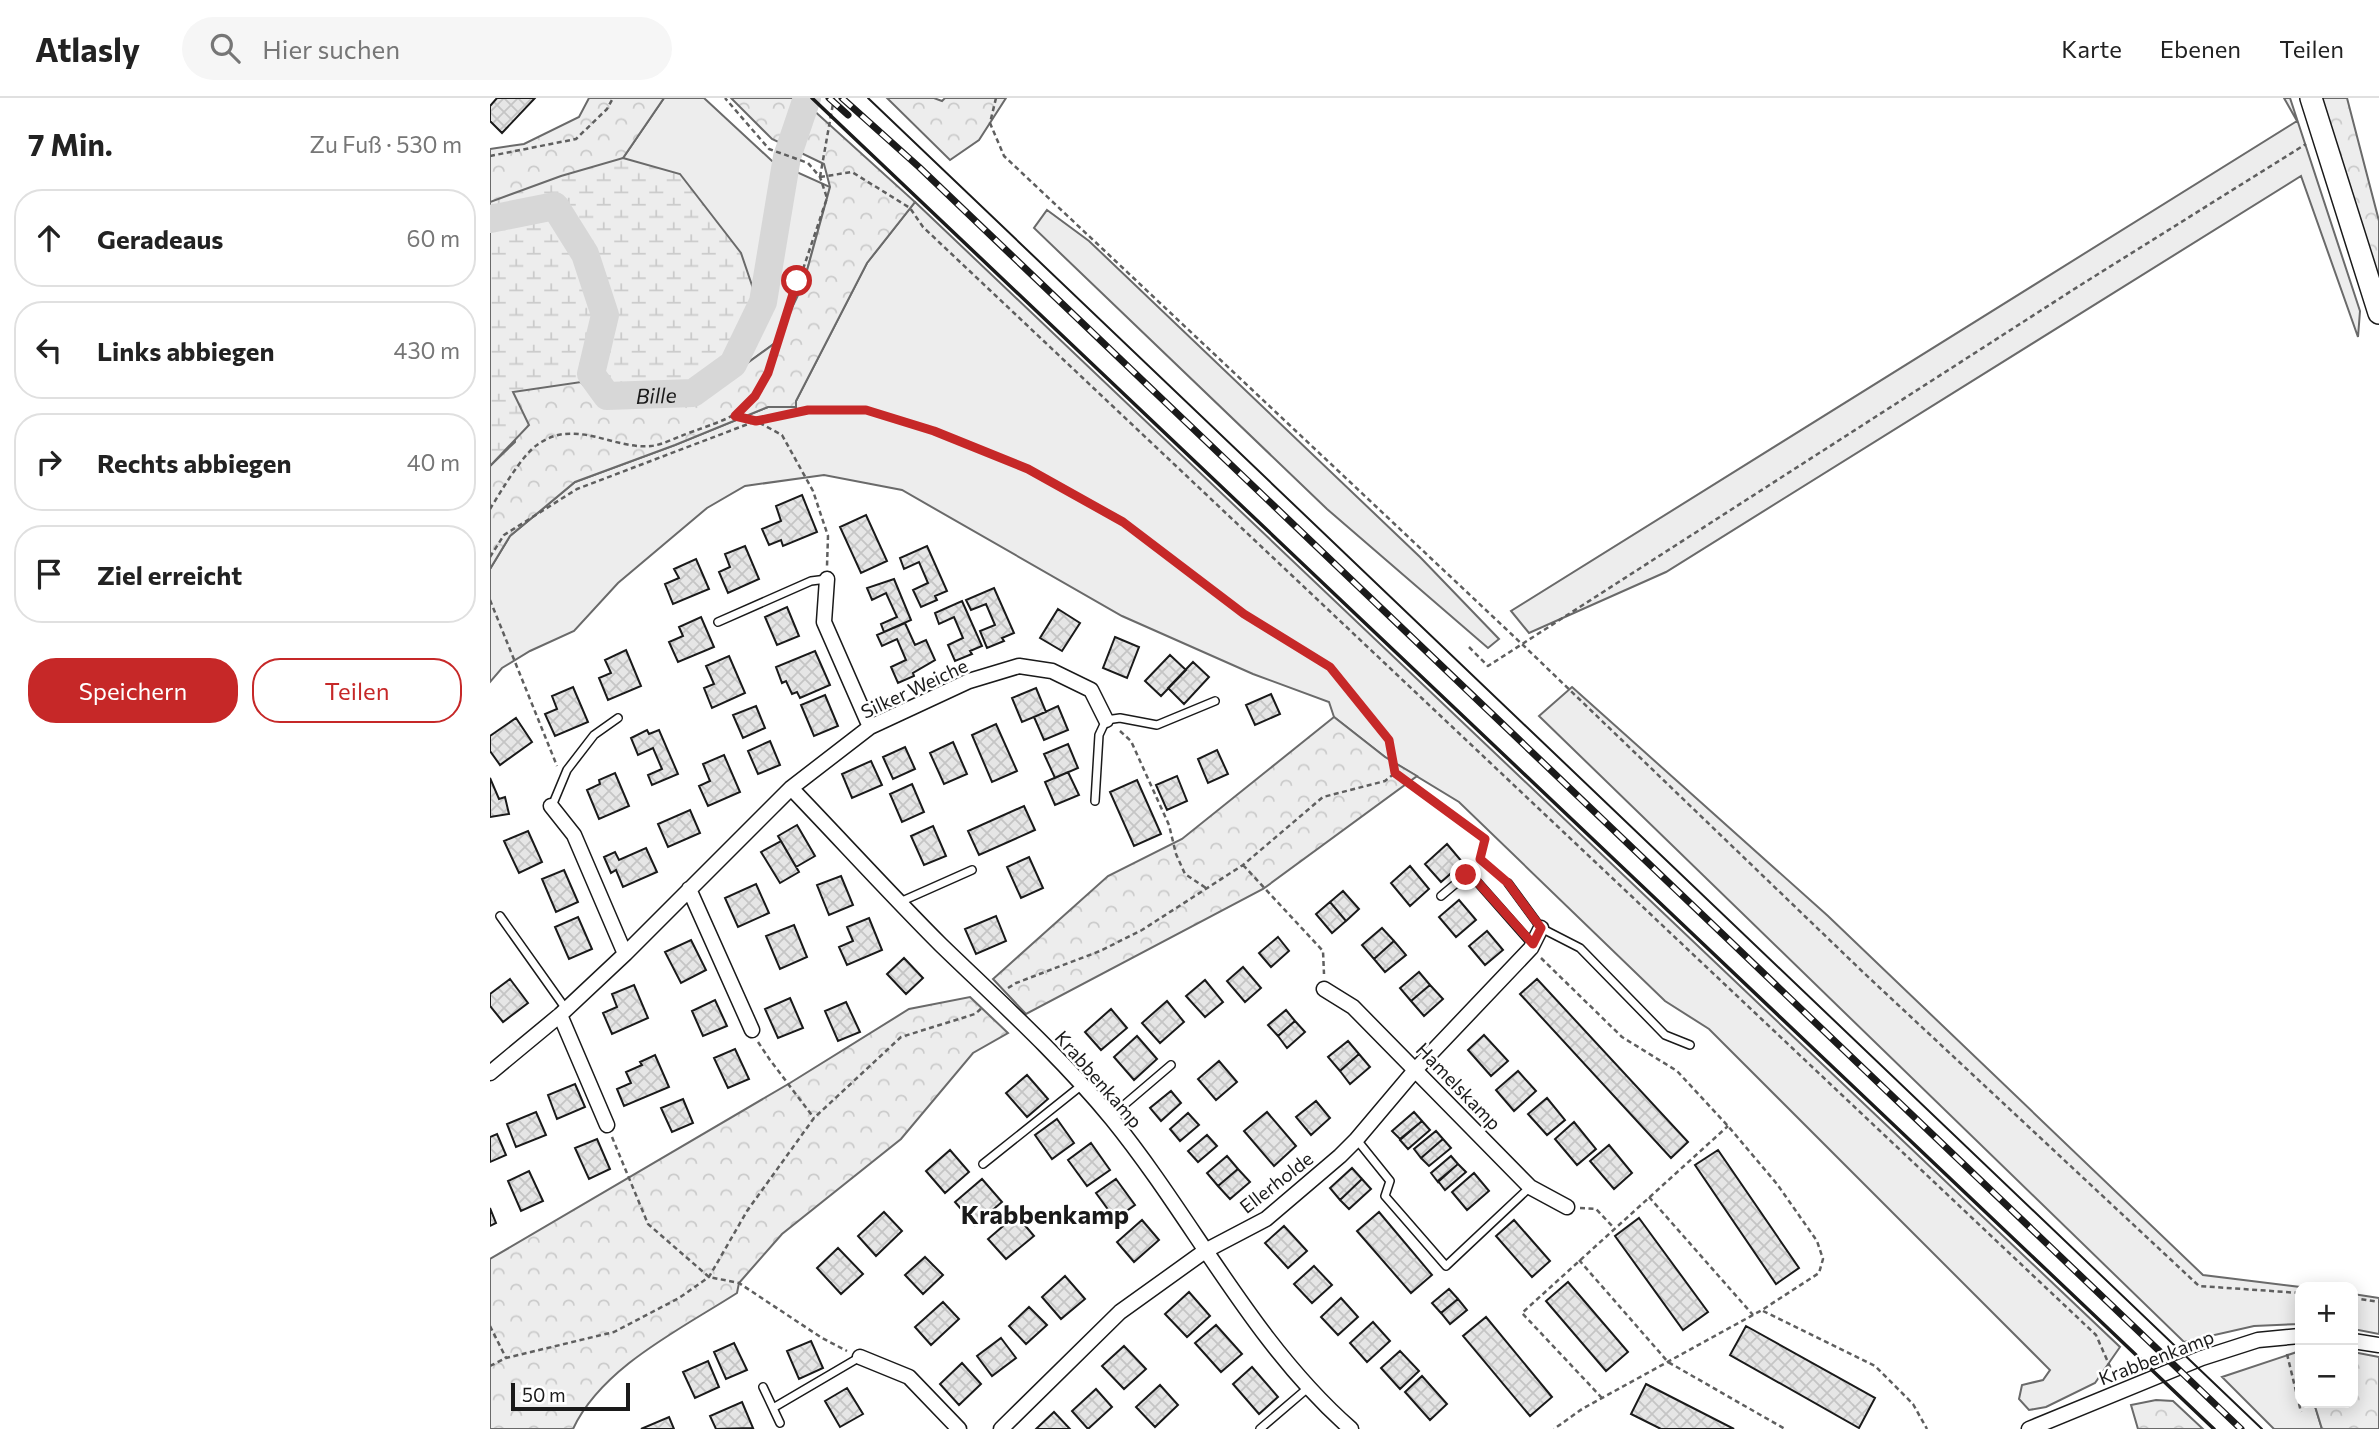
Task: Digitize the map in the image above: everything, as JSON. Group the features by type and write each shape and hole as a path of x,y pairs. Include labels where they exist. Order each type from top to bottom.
{"main road":[{"path":"2311,98 2379,313"}],"street":[{"path":"827,579 824,622 870,727"},
{"name":"Silker Weiche","path":"490,1073 563,1012 625,954 790,788 870,727 969,681 1019,666 1052,671 1091,690 1106,720"},
{"name":"Krabbenkamp","path":"790,788 1082,1085 1110,1117 1270,1340 1347,1427"},
{"path":"551,806 574,835 625,954"},
{"path":"689,889 751,1030"},
{"name":"Ellerholde","path":"1002,1429 1120,1312 1205,1251 1266,1219 1356,1140 1416,1069 1532,946 1541,928"},
{"name":"Hamelskamp","path":"1324,989 1353,1007 1530,1187 1567,1207"},
{"path":"563,1012 607,1125"},
{"name":"Krabbenkamp","path":"2029,1429 2202,1358 2258,1340 2295,1337"},
{"path":"2358,1342 2379,1345"},
{"path":"860,1357 909,1377 959,1429"}],"lane":[{"path":"718,622 811,581 827,579"},
{"path":"1095,801 1099,734 1106,720 1120,718 1157,725 1215,701"},
{"path":"551,806 567,770 593,735 618,718"},
{"path":"900,902 972,870"},
{"path":"1441,896 1466,875 1473,877 1532,946"},
{"path":"1508,883 1541,928 1580,948 1665,1035 1690,1045"},
{"path":"500,916 563,1012"},
{"path":"1110,1117 1171,1065"},
{"path":"983,1164 1082,1085"},
{"path":"1356,1140 1391,1181 1385,1196 1446,1266 1530,1187"},
{"path":"773,1408 860,1357"},
{"path":"763,1387 780,1423"},
{"path":"1260,1429 1309,1387"}],"path":[{"path":"490,156 576,139 607,109 613,98"},
{"path":"490,509 507,481 536,445 559,435 595,435 626,444 651,446 735,416 755,396 768,373 827,198 820,177 808,163 769,149 725,98"},
{"path":"820,177 834,98"},
{"path":"996,98 989,123 1004,156 1523,645 1865,974 2199,1286 2295,1293"},
{"path":"1469,647 1488,666 1523,645 2079,285 2322,134"},
{"path":"820,177 852,172 910,208 923,228 2096,1335 2120,1391"},
{"path":"490,557 504,536 577,489 756,421 808,410 866,410 934,431 1028,469 1123,522 1244,614 1330,667 1389,740 1395,773 1485,839 1480,859 1508,883"},
{"path":"735,416 756,421 782,435 813,491 828,536 827,579"},
{"path":"490,600 560,774"},
{"path":"1106,720 1131,741 1169,825 1176,854 1185,874 1206,888"},
{"path":"490,1366 506,1357 614,1332 679,1298 709,1277 747,1211 814,1118 901,1037 975,1014 1016,983 1100,951 1142,930 1243,865 1322,797 1385,781 1395,773"},
{"path":"1243,865 1323,951 1324,989"},
{"path":"1532,946 1622,1037 1677,1072 1728,1126 1777,1184 1817,1241 1823,1259 1819,1273 1762,1310 1581,1409 1554,1429"},
{"path":"751,1030 814,1118"},
{"path":"607,1125 648,1224 709,1277 739,1283 822,1338 860,1357"},
{"path":"1602,1398 1522,1312 1728,1126"},
{"path":"1649,1197 1753,1315"},
{"path":"1567,1207 1596,1209 1614,1228"},
{"path":"1579,1260 1668,1362 1785,1429"},
{"path":"2358,1299 2379,1302"},
{"path":"1762,1310 1875,1366 1913,1404 1927,1429"},
{"path":"490,1326 506,1357"},
{"path":"2283,1338 2301,1412"}],"green space":[{"path":"589,98 664,98 623,158 585,184 490,204 490,149 524,144 579,117"},
{"path":"664,98 704,98 772,161 830,187 803,285 775,343 691,404 603,407 581,382 581,336 560,330 530,339 511,364 513,392 529,425 490,466 490,204 585,184 623,158"},
{"path":"731,98 800,98 915,202 867,263 796,401 796,407 768,407 575,482 510,536 490,569 490,466 515,442 511,363 691,404 775,343 803,285 830,187 824,164 772,139"},
{"path":"887,98 934,98 942,101 945,98 1006,98 979,140 950,160"},
{"path":"2284,98 2290,98 2360,311 2358,337 2301,176 1666,572 1529,633 1511,611 2297,121"},
{"path":"2319,98 2347,98 2379,221 2379,282"},
{"path":"623,158 680,174 741,253 760,309 691,404 603,407 581,382 513,392 529,425 490,466 490,202 561,176"},
{"path":"915,202 2120,1347 2095,1383 2046,1407 2029,1410 2019,1399 2022,1385 2043,1380 2050,1370 1709,1029 1665,1001 1459,802 1385,757 1334,717 1329,702 1253,674 1122,616 902,490 824,475 745,486 707,508 618,583 574,631 530,651 502,668 490,682 490,569 510,536 575,482 768,407 796,407 796,401 867,263"},
{"path":"1047,210 1089,241 1420,557 1499,639 1488,648 1327,509 1034,228"},
{"path":"1572,687 1828,916 2203,1275 2295,1286 2295,1324 2254,1326 2184,1342 1539,716"},
{"path":"1334,717 1385,757 1417,776 1263,889 1026,1014 993,979 1108,876 1182,839"},
{"path":"970,997 1008,1033 973,1053 901,1139 782,1234 739,1283 737,1293 645,1351 623,1368 586,1407 573,1429 490,1429 490,1259 790,1083 909,1009"},
{"path":"2358,1295 2379,1298 2379,1334 2358,1330"},
{"path":"2295,1353 2295,1408 2316,1408 2322,1429 2274,1429 2222,1377"},
{"path":"2358,1353 2379,1357 2379,1429 2322,1429 2316,1408 2358,1408"},
{"path":"2156,1400 2173,1401 2203,1429 2138,1429 2131,1405"}],"building":[{"path":"497,98 535,98 502,133 490,121 490,106"},
{"path":"802,495 817,532 783,546 781,540 769,545 762,529 781,521 776,506"},
{"path":"866,515 887,561 861,573 840,527"},
{"path":"745,546 759,579 728,593 719,572 730,567 725,554"},
{"path":"927,546 947,591 935,596 937,600 921,607 913,590 928,583 919,562 904,569 900,558"},
{"path":"696,559 709,589 673,604 665,584 679,578 674,569"},
{"path":"894,579 911,620 884,632 881,624 897,617 886,593 872,600 867,588"},
{"path":"994,588 1014,633 1002,638 1004,641 987,648 980,631 995,625 986,604 971,610 966,600"},
{"path":"962,601 982,646 970,651 972,654 955,661 948,645 963,638 954,617 939,624 935,613"},
{"path":"787,607 799,636 777,645 765,617"},
{"path":"1058,609 1080,623 1062,651 1040,638"},
{"path":"701,617 714,647 678,662 669,642 683,636 679,627"},
{"path":"905,623 915,645 926,640 935,660 913,673 914,676 898,683 891,667 906,660 897,639 882,646 877,635"},
{"path":"1115,637 1139,647 1127,678 1103,668"},
{"path":"626,650 641,686 608,700 599,678 611,673 605,660"},
{"path":"815,651 830,685 800,698 797,692 792,694 786,681 782,683 776,667"},
{"path":"1170,655 1186,670 1161,696 1145,681"},
{"path":"729,656 745,693 712,708 704,688 714,684 706,666"},
{"path":"1193,662 1209,677 1184,704 1168,688"},
{"path":"573,687 588,722 555,736 545,714 557,709 552,696"},
{"path":"1036,688 1046,712 1022,722 1012,698"},
{"path":"1271,694 1280,714 1255,725 1246,705"},
{"path":"825,695 838,726 814,736 801,705"},
{"path":"756,706 765,728 743,738 733,715"},
{"path":"1058,706 1068,730 1044,740 1034,717"},
{"path":"516,718 532,742 500,765 490,751 490,736"},
{"path":"996,724 1017,771 992,782 972,735"},
{"path":"647,730 649,734 659,730 678,774 652,785 648,775 662,769 653,748 638,755 631,738"},
{"path":"770,741 780,765 758,774 748,751"},
{"path":"953,742 967,774 944,784 930,753"},
{"path":"1068,744 1078,768 1055,778 1044,754"},
{"path":"905,747 915,769 893,779 883,757"},
{"path":"1217,750 1228,774 1208,783 1198,759"},
{"path":"724,755 740,792 708,806 699,786 710,781 703,764"},
{"path":"871,761 882,785 852,798 842,774"},
{"path":"1068,772 1079,795 1055,805 1045,782"},
{"path":"615,773 629,806 599,819 587,790 600,784 599,780"},
{"path":"1177,776 1187,801 1167,810 1156,785"},
{"path":"490,778 499,799 505,797 509,814 490,817"},
{"path":"1137,780 1161,834 1134,846 1110,792"},
{"path":"912,784 924,812 902,822 890,794"},
{"path":"1024,806 1035,830 979,855 968,831"},
{"path":"690,810 700,833 668,847 658,824"},
{"path":"797,825 815,856 796,867 778,836"},
{"path":"933,826 946,856 924,865 911,836"},
{"path":"528,831 542,862 519,873 504,841"},
{"path":"781,841 799,872 780,883 761,852"},
{"path":"1447,844 1463,863 1441,882 1425,864"},
{"path":"646,848 657,872 623,887 616,870 611,873 604,857 615,852 619,860"},
{"path":"1029,857 1043,888 1021,898 1007,867"},
{"path":"1410,866 1429,889 1410,906 1391,883"},
{"path":"564,870 578,902 556,912 542,879"},
{"path":"841,876 853,905 829,915 817,885"},
{"path":"756,884 769,913 738,927 725,898"},
{"path":"1343,891 1359,909 1346,921 1330,902"},
{"path":"1459,900 1476,920 1456,937 1439,917"},
{"path":"1330,902 1346,921 1332,933 1316,914"},
{"path":"996,916 1006,941 976,954 965,929"},
{"path":"578,917 592,949 569,959 555,927"},
{"path":"869,918 882,950 847,965 839,947 853,941 847,927"},
{"path":"794,925 807,957 780,969 766,936"},
{"path":"1382,928 1394,941 1374,959 1362,945"},
{"path":"1487,931 1503,950 1485,965 1469,946"},
{"path":"1278,937 1289,951 1271,967 1259,953"},
{"path":"691,940 706,970 681,983 665,952"},
{"path":"1394,941 1406,955 1385,972 1374,959"},
{"path":"904,958 923,978 906,994 887,974"},
{"path":"1243,967 1261,988 1245,1002 1227,981"},
{"path":"1419,972 1430,985 1411,1001 1400,988"},
{"path":"510,979 528,1003 503,1022 490,1006 490,994"},
{"path":"1537,979 1688,1142 1671,1158 1520,994"},
{"path":"1205,980 1223,1002 1205,1017 1186,996"},
{"path":"634,985 648,1018 612,1034 603,1013 617,1007 612,994"},
{"path":"1430,985 1443,999 1424,1016 1411,1001"},
{"path":"790,998 803,1028 778,1038 765,1009"},
{"path":"715,1000 727,1026 703,1036 692,1011"},
{"path":"1167,1001 1184,1022 1160,1043 1142,1023"},
{"path":"846,1002 860,1032 838,1041 825,1011"},
{"path":"1111,1009 1127,1028 1101,1050 1085,1032"},
{"path":"1286,1010 1295,1021 1278,1036 1268,1025"},
{"path":"1295,1021 1305,1032 1287,1048 1278,1036"},
{"path":"1484,1035 1508,1061 1491,1076 1468,1050"},
{"path":"1137,1036 1157,1059 1134,1080 1114,1057"},
{"path":"1348,1041 1359,1054 1340,1071 1328,1057"},
{"path":"735,1049 749,1079 728,1088 714,1058"},
{"path":"1359,1054 1370,1067 1350,1084 1340,1071"},
{"path":"655,1055 669,1087 624,1106 617,1089 631,1083 626,1072"},
{"path":"1219,1061 1237,1082 1216,1100 1198,1079"},
{"path":"1518,1071 1536,1091 1514,1111 1496,1090"},
{"path":"1027,1075 1048,1099 1027,1117 1006,1093"},
{"path":"575,1084 585,1107 557,1119 548,1095"},
{"path":"1171,1091 1181,1103 1161,1121 1150,1108"},
{"path":"1547,1098 1565,1120 1547,1135 1528,1114"},
{"path":"683,1099 693,1123 672,1132 661,1108"},
{"path":"1316,1101 1330,1118 1311,1135 1296,1117"},
{"path":"536,1112 546,1135 516,1147 507,1124"},
{"path":"1267,1112 1296,1146 1274,1166 1244,1131"},
{"path":"1414,1112 1422,1121 1400,1139 1392,1131"},
{"path":"1188,1113 1199,1125 1180,1141 1170,1129"},
{"path":"1057,1119 1074,1143 1052,1159 1035,1135"},
{"path":"1422,1121 1430,1130 1408,1149 1400,1140"},
{"path":"1574,1122 1596,1149 1577,1165 1555,1139"},
{"path":"1436,1131 1443,1139 1421,1158 1414,1149"},
{"path":"497,1134 506,1155 490,1162 490,1137"},
{"path":"1207,1135 1217,1146 1198,1162 1188,1151"},
{"path":"597,1139 610,1169 589,1179 575,1148"},
{"path":"1443,1139 1451,1148 1429,1166 1421,1158"},
{"path":"1091,1143 1110,1170 1087,1186 1068,1160"},
{"path":"1609,1145 1632,1173 1614,1189 1590,1161"},
{"path":"950,1150 969,1172 945,1193 926,1171"},
{"path":"1718,1150 1799,1268 1776,1284 1695,1165"},
{"path":"1227,1156 1238,1169 1218,1186 1207,1173"},
{"path":"1451,1156 1458,1164 1438,1182 1431,1173"},
{"path":"1458,1164 1466,1172 1445,1190 1438,1181"},
{"path":"1352,1168 1362,1179 1340,1200 1330,1188"},
{"path":"1238,1169 1250,1182 1230,1199 1218,1186"},
{"path":"529,1171 543,1201 521,1211 508,1181"},
{"path":"1474,1173 1489,1191 1467,1210 1452,1192"},
{"path":"982,1179 1002,1202 975,1225 955,1202"},
{"path":"1116,1179 1135,1205 1115,1219 1096,1193"},
{"path":"1362,1179 1371,1189 1349,1209 1340,1200"},
{"path":"490,1208 496,1223 490,1226"},
{"path":"884,1212 902,1231 876,1256 858,1236"},
{"path":"1379,1212 1432,1275 1411,1293 1357,1231"},
{"path":"1016,1215 1034,1236 1006,1259 988,1239"},
{"path":"1639,1218 1708,1312 1683,1330 1615,1236"},
{"path":"1142,1220 1159,1240 1134,1262 1117,1242"},
{"path":"1514,1220 1550,1261 1532,1277 1496,1236"},
{"path":"1284,1226 1307,1251 1288,1268 1265,1243"},
{"path":"838,1248 863,1274 841,1294 817,1268"},
{"path":"925,1257 943,1275 923,1294 905,1275"},
{"path":"1314,1266 1332,1285 1312,1303 1294,1284"},
{"path":"1065,1276 1085,1299 1061,1319 1042,1297"},
{"path":"1568,1282 1628,1352 1606,1371 1546,1301"},
{"path":"1449,1289 1458,1299 1441,1313 1432,1303"},
{"path":"1189,1292 1210,1316 1187,1337 1165,1314"},
{"path":"1341,1298 1358,1317 1338,1335 1321,1317"},
{"path":"1458,1299 1467,1310 1450,1324 1441,1313"},
{"path":"943,1302 959,1319 931,1345 915,1327"},
{"path":"1029,1307 1047,1325 1026,1344 1009,1326"},
{"path":"1486,1317 1552,1397 1530,1416 1463,1336"},
{"path":"1373,1322 1390,1341 1367,1362 1350,1343"},
{"path":"1216,1325 1242,1354 1221,1372 1195,1343"},
{"path":"1746,1326 1875,1398 1859,1428 1730,1355"},
{"path":"1001,1338 1016,1358 992,1376 977,1356"},
{"path":"811,1341 823,1368 799,1379 787,1351"},
{"path":"734,1343 747,1370 726,1379 714,1352"},
{"path":"1124,1346 1146,1369 1124,1389 1102,1366"},
{"path":"1400,1351 1419,1371 1400,1389 1381,1368"},
{"path":"708,1361 719,1387 695,1398 683,1372"},
{"path":"962,1363 981,1384 959,1405 940,1384"},
{"path":"1252,1367 1278,1397 1259,1414 1233,1384"},
{"path":"1422,1376 1447,1404 1430,1420 1405,1392"},
{"path":"1646,1384 1734,1429 1661,1429 1631,1414"},
{"path":"1160,1385 1178,1405 1155,1427 1136,1407"},
{"path":"847,1388 863,1414 840,1427 825,1401"},
{"path":"1096,1389 1112,1407 1088,1429 1072,1411"},
{"path":"742,1402 753,1428 716,1429 710,1416"},
{"path":"1054,1412 1070,1429 1036,1429"},
{"path":"669,1417 674,1429 641,1429"}],"waterway":[{"name":"Bille","path":"490,219 555,206 585,254 605,315 591,374 607,396 693,393 733,364 763,302 787,157 807,98"}],"tram line":[{"path":"868,98 2262,1429"}],"railway":[{"path":"829,98 848,115"},
{"path":"842,98 919,167 2241,1429"}],"wall":[{"path":"812,98 2214,1429"}],"district":[{"name":"Krabbenkamp","path":"1045,1213"}],"route":[{"path":"797,281 768,373 755,396 735,416 756,421 808,410 866,410 934,431 1028,469 1123,522 1244,614 1330,667 1389,740 1395,773 1485,839 1480,859 1508,883 1541,928 1533,944 1473,877 1466,875"}]}
